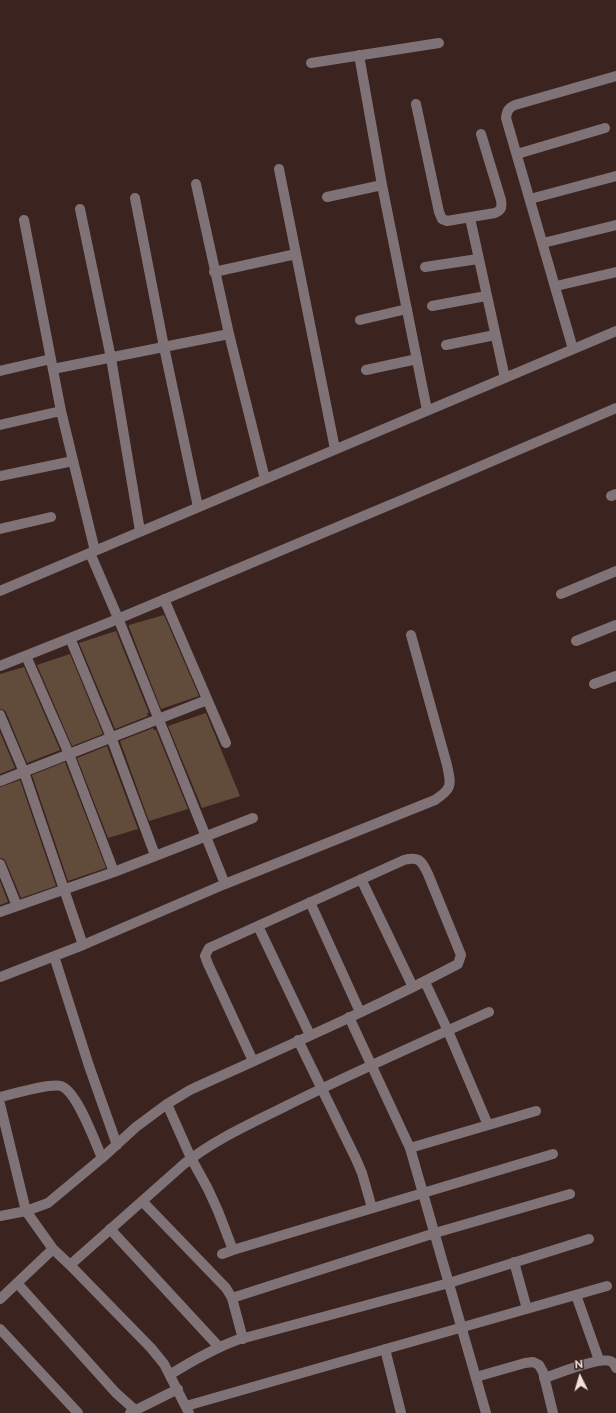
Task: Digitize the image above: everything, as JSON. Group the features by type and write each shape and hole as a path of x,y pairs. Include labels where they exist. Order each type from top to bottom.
{"street":[{"path":"311,63 439,43"},
{"path":"359,55 382,185 427,410"},
{"path":"573,348 506,118 510,108 616,76"},
{"path":"416,104 439,212 442,219 447,221 470,218 495,213 500,211 502,207 481,134"},
{"path":"517,154 605,128"},
{"path":"279,169 335,449"},
{"path":"530,199 616,176"},
{"path":"196,184 228,334 265,479"},
{"path":"327,197 382,185"},
{"path":"135,198 164,347 198,507"},
{"path":"80,209 111,358 140,532"},
{"path":"470,218 505,378"},
{"path":"24,220 61,411 92,552 225,884"},
{"path":"543,243 616,225"},
{"path":"214,272 296,254"},
{"path":"425,267 478,259"},
{"path":"556,286 616,272"},
{"path":"432,306 486,296"},
{"path":"360,320 407,309"},
{"path":"0,591 616,330"},
{"path":"53,369 228,334"},
{"path":"446,345 495,335"},
{"path":"0,371 51,359"},
{"path":"366,370 417,360"},
{"path":"0,666 404,500 616,408"},
{"path":"0,425 61,411"},
{"path":"0,476 73,461"},
{"path":"0,529 51,517"},
{"path":"561,594 616,571"},
{"path":"164,599 226,743"},
{"path":"576,641 616,625"},
{"path":"0,977 83,945 225,884 435,800 446,793 450,782 447,765 411,635"},
{"path":"70,638 111,737 155,855"},
{"path":"26,656 69,754 114,872"},
{"path":"594,684 616,676"},
{"path":"0,781 207,700"},
{"path":"0,715 24,772 83,945"},
{"path":"0,912 114,872 253,818"},
{"path":"1,1217 26,1211 48,1203 102,1158 136,1127 167,1104 190,1090 360,1012 424,982 458,964 461,955 423,864 418,859 408,859 361,879 209,948 205,956 253,1061"},
{"path":"0,864 16,906"},
{"path":"361,879 413,987"},
{"path":"310,902 360,1012"},
{"path":"258,926 310,1035"},
{"path":"54,956 89,1066 117,1145"},
{"path":"424,982 448,1031 488,1125"},
{"path":"70,1265 191,1158 243,1128 322,1088 489,1012"},
{"path":"349,1017 410,1148 486,1413"},
{"path":"298,1040 362,1173 372,1208"},
{"path":"0,1097 47,1086 60,1086 67,1090 83,1113 102,1158"},
{"path":"0,1104 26,1211 53,1249 151,1348 171,1374 188,1409 385,1349 607,1286"},
{"path":"167,1104 191,1158 210,1194 233,1250"},
{"path":"410,1148 536,1111"},
{"path":"222,1254 553,1154"},
{"path":"232,1298 435,1233 570,1194"},
{"path":"142,1201 226,1288 232,1298 243,1339"},
{"path":"110,1229 219,1347"},
{"path":"171,1374 219,1347 243,1339 449,1283 589,1239"},
{"path":"0,1298 53,1249"},
{"path":"514,1262 527,1309"},
{"path":"17,1283 132,1412 178,1389"},
{"path":"576,1295 599,1360"},
{"path":"0,1329 78,1413"},
{"path":"385,1349 398,1412"},
{"path":"544,1378 599,1360 609,1361 614,1364 616,1368"},
{"path":"476,1377 533,1362 539,1365 553,1413"}],"building":[{"path":"164,615 199,696 161,709 129,625"},
{"path":"116,631 149,713 147,713 148,716 115,729 79,643"},
{"path":"70,654 103,734 72,746 37,665"},
{"path":"24,667 60,750 27,763 6,712 0,709 0,674"},
{"path":"206,713 240,796 202,808 168,726"},
{"path":"153,728 156,730 188,809 149,821 120,741"},
{"path":"0,732 15,768 0,774"},
{"path":"107,746 138,829 108,838 77,758"},
{"path":"65,762 106,868 68,881 32,775"},
{"path":"20,780 56,886 21,898 6,862 4,859 0,858 0,787"},
{"path":"0,881 8,902 0,905"}]}
